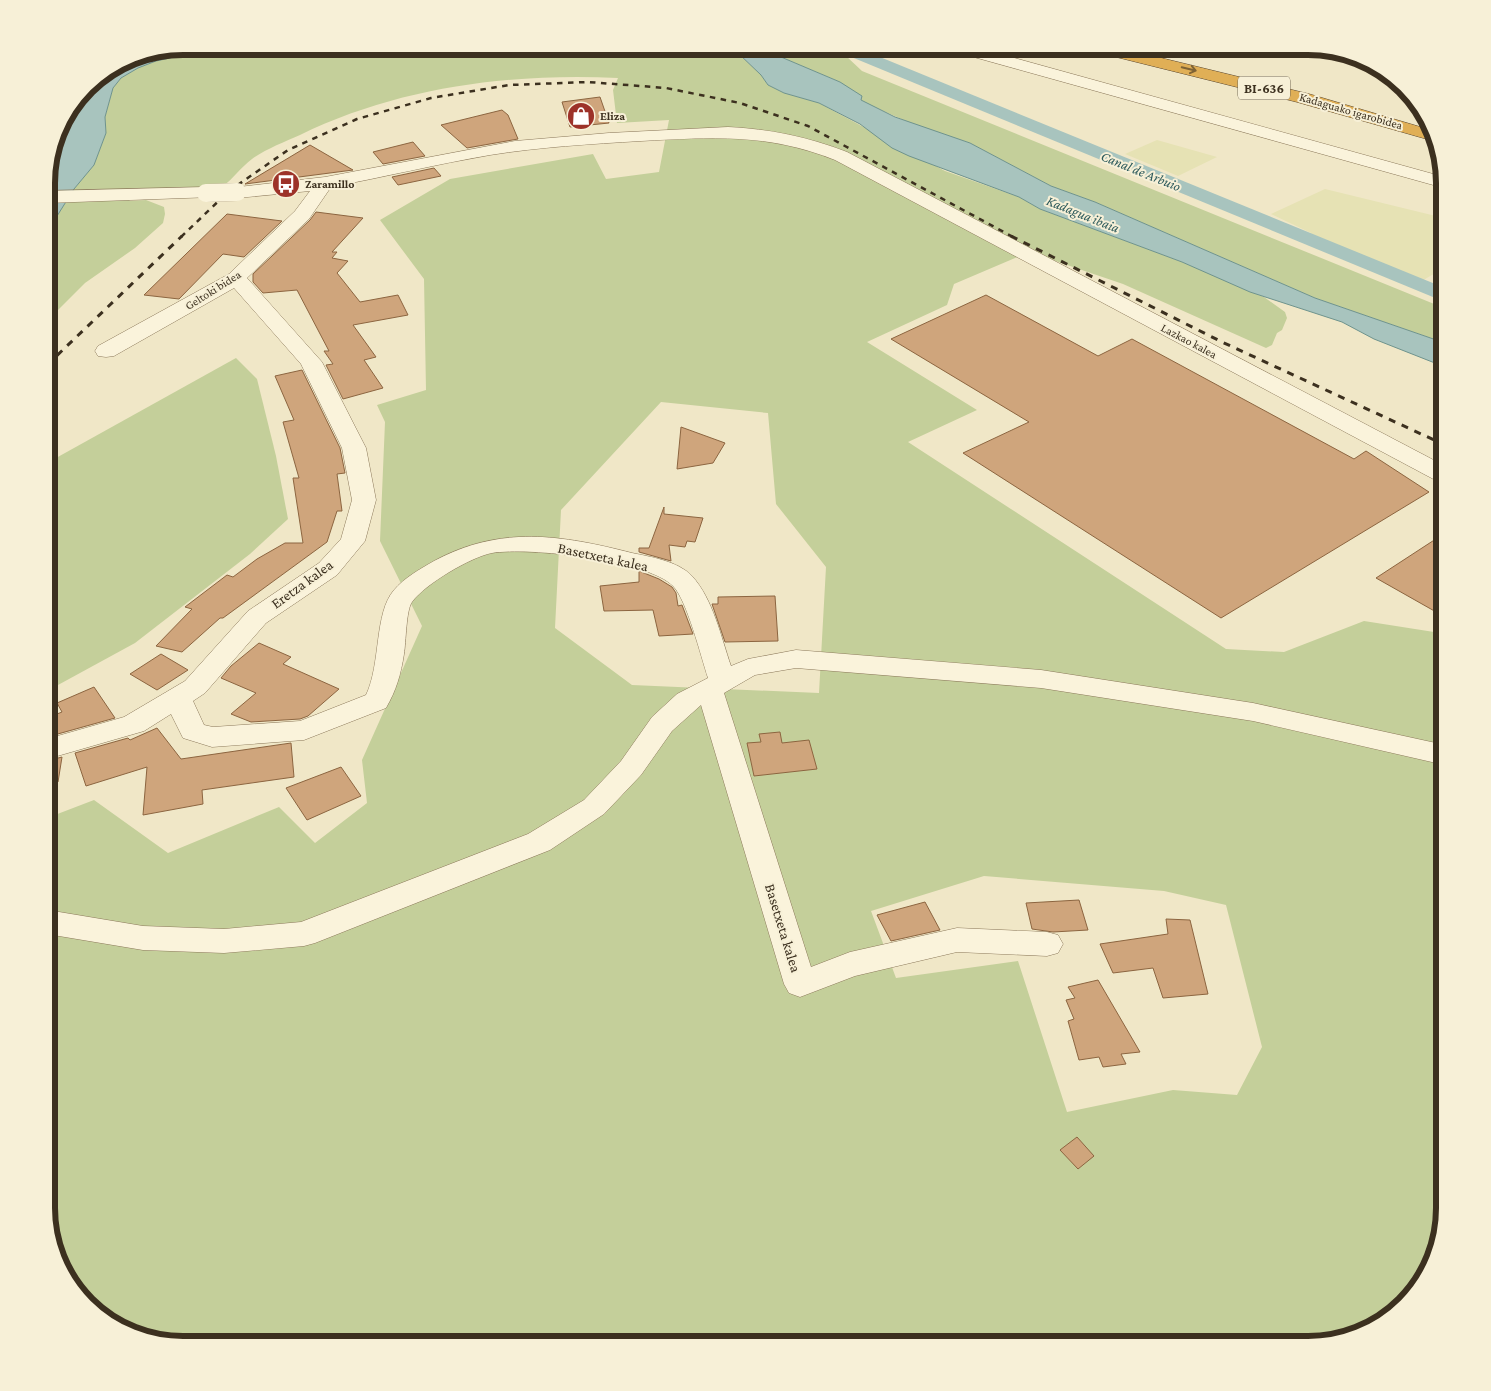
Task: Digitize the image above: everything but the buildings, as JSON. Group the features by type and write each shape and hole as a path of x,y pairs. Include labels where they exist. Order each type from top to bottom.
{"highway":[{"name":"Kadaguako igarobidea","path":"1127,55 1303,98 1426,134"}],"street":[{"path":"983,55 1436,182"},
{"name":"Lazkao kalea","path":"55,196 237,192 323,185 488,150 597,139 739,131 784,137 820,147 1436,472"},
{"name":"Geltoki bidea","path":"106,351 236,278 302,216 323,185"},
{"name":"Eretza kalea","path":"55,746 134,724 195,687 256,617 328,569 353,540 364,500 354,448 311,362 236,278"},
{"name":"Basetxeta kalea","path":"178,698 193,731 212,737 304,730 376,701 383,690 389,667 398,603 421,580 459,558 490,546 557,546 639,562 667,571 682,580 696,605 716,684 800,984 850,965 957,940 1046,944"},
{"path":"55,923 144,938 224,941 304,934 539,842 594,807 631,768 662,724 687,701 748,668 796,659 1041,678 1253,712 1436,753"}],"shaded area":[{"path":"1157,140 1217,157 1178,176 1125,154"},
{"path":"1325,189 1436,216 1436,273 1420,282 1305,235 1311,233 1271,214"}],"green space":[{"path":"184,55 740,55 761,75 768,85 784,93 819,103 945,171 1019,197 1040,209 1182,262 1264,297 1285,312 1287,318 1282,330 1277,333 1272,345 1266,348 1123,284 1029,252 954,284 947,305 867,342 977,410 908,442 1226,649 1284,652 1364,621 1436,633 1436,1216 1434,1233 1429,1249 1423,1265 1410,1286 1386,1310 1372,1319 1333,1334 1316,1336 175,1336 158,1334 142,1329 126,1323 105,1310 87,1292 72,1272 59,1241 55,1216 55,815 94,800 168,853 279,807 315,843 367,803 362,760 422,626 380,541 385,422 377,405 426,390 424,279 380,220 450,179 593,154 606,179 659,172 669,120 617,123 613,90 618,78 536,78 496,81 415,95 376,105 338,119 263,152 248,162 222,187 141,189 129,201 146,200 164,207 163,223 135,248 85,283 55,313 55,219 74,189 94,165 106,133 105,117 113,88 121,78 138,68 156,61","holes":["661,402 768,413 776,504 826,567 819,693 632,685 555,628 561,510","984,876 1164,891 1226,905 1262,1047 1237,1095 1173,1090 1067,1112 1018,961 896,978 871,911"]},
{"path":"776,55 844,55 862,71 1436,305 1436,340 1315,298 1095,202 1051,186 970,143 915,125 872,106 860,100 840,82"},
{"path":"236,358 257,379 276,456 288,519 250,554 135,643 55,687 55,459"}],"water":[{"path":"184,55 156,61 138,68 121,78 113,88 105,117 106,133 94,165 74,189 55,219 55,175 59,150 68,126 81,105 105,81 126,68 150,59"},
{"name":"Kadagua ibaia","path":"740,55 776,55 840,82 862,96 861,100 895,117 970,143 1051,186 1095,202 1315,298 1436,340 1436,363 1374,339 1342,322 1250,292 1182,262 1040,209 1019,197 909,156 892,148 860,124 819,103 784,93 768,85 761,75"}],"waterway":[{"name":"Canal de Arbuio","path":"860,55 1436,292"}],"railway":[{"path":"181,237 229,191 288,150 357,119 431,98 509,85 588,82 666,88 740,103 808,126 1013,237"},
{"path":"55,357 182,236"},
{"path":"1011,236 1222,342 1436,441"}],"place":[{"name":"Eliza","path":"581,116"},
{"name":"Zaramillo","path":"286,184"}]}
